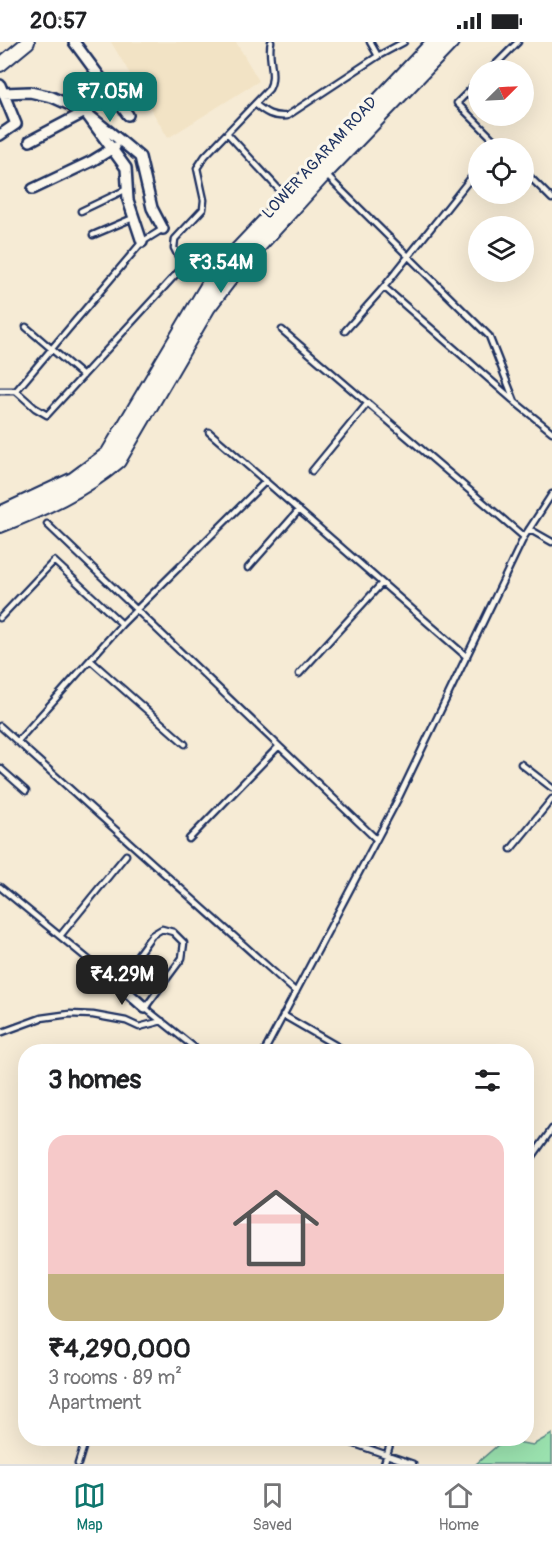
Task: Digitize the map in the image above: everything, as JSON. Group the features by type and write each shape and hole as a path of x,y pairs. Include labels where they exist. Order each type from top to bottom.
{"main road":[{"name":"LOWER AGARAM ROAD","path":"0,525 80,489 98,478 118,461 208,307 320,170 434,42"},
{"name":"LOWER AGARAM ROAD","path":"0,514 73,480 108,454 215,274 286,198 320,170 451,42"}],"street":[{"path":"0,65 13,47 28,42"},
{"path":"74,42 128,115"},
{"path":"0,135 16,124 2,89 40,93 86,112 140,157 152,208 163,229"},
{"path":"30,141 86,112"},
{"path":"86,112 126,168 128,200 142,243"},
{"path":"33,189 112,149 122,141"},
{"path":"117,983 145,1008"}],"lane":[{"path":"0,391 16,391 46,415 181,267 174,248 175,239 203,209 204,200 197,168 205,156 271,84 271,42"},
{"path":"370,42 378,56"},
{"path":"255,104 277,117 287,116 378,56 404,42"},
{"path":"500,60 518,42"},
{"path":"468,92 457,104 468,116"},
{"path":"478,126 489,138"},
{"path":"227,133 286,198"},
{"path":"320,170 489,336 515,402"},
{"path":"345,331 384,287 468,181"},
{"path":"534,181 552,199"},
{"path":"81,211 129,188"},
{"path":"93,234 133,218"},
{"path":"16,391 142,243 163,229"},
{"path":"384,287 552,432"},
{"path":"26,327 82,376"},
{"path":"282,330 524,537"},
{"path":"312,471 368,404"},
{"path":"209,432 467,657"},
{"path":"17,742 136,609 266,481"},
{"path":"268,1044 376,839 524,537 552,494"},
{"path":"248,568 300,510"},
{"path":"47,524 376,839"},
{"path":"529,529 552,542"},
{"path":"0,618 54,561 122,624"},
{"path":"299,674 382,583"},
{"path":"90,660 185,744"},
{"path":"0,726 296,992"},
{"path":"189,839 279,746"},
{"path":"521,764 552,788"},
{"path":"0,768 26,791"},
{"path":"511,849 552,800"},
{"path":"60,936 126,855"},
{"path":"0,887 117,983 152,935 162,928 178,936 184,943 182,958 145,1008 190,1044"},
{"path":"0,1033 41,1018 70,1014 93,1015 126,1021 139,1027 162,1021"},
{"path":"283,1016 333,1044"},
{"path":"534,1155 552,1130"},
{"path":"78,1464 84,1446"},
{"path":"359,1446 413,1464"},
{"path":"384,1464 389,1446"}],"shaded area":[{"path":"111,42 236,42 259,81 168,138"}],"green space":[{"path":"552,1434 552,1464 476,1464 497,1446 534,1444"}]}
